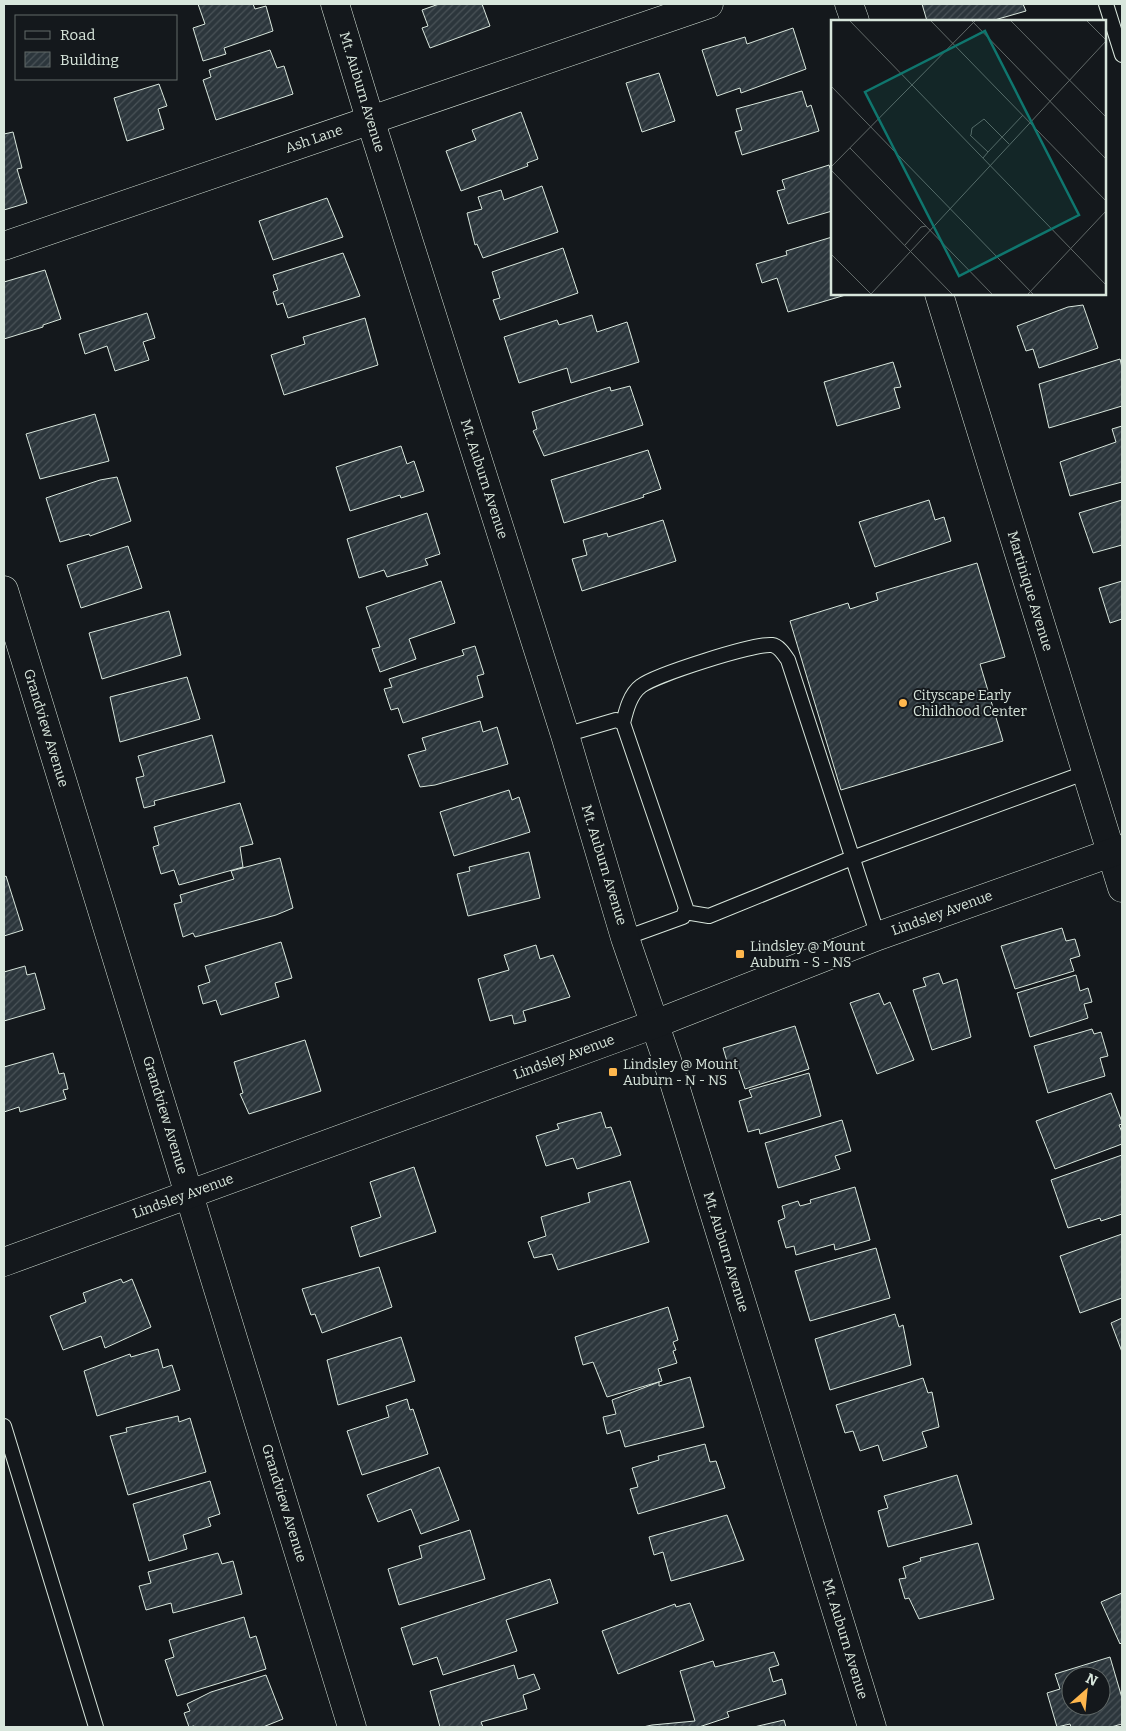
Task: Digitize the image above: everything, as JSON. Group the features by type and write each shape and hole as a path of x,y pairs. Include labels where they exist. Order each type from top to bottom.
{"street":[{"name":"Mt. Auburn Avenue","path":"335,4 564,735 625,938 655,1024 872,1727"},
{"name":"Ash Lane","path":"4,246 709,4"},
{"path":"849,4 855,20"},
{"name":"Martinique Avenue","path":"939,295 1086,772 1117,850 1122,888"},
{"name":"Grandview Avenue","path":"4,590 352,1727"},
{"name":"Lindsley Avenue","path":"4,1262 655,1024 878,936 1117,850"}],"lane":[{"path":"1106,4 1122,54"},
{"path":"625,938 683,917 686,908 623,724 627,707 640,686 658,676 756,645 774,645 782,651 788,660 878,936"},
{"path":"564,735 616,720 623,724"},
{"path":"685,912 709,916 852,858 1086,772"},
{"path":"4,1426 96,1727"}],"building":[{"path":"198,4 253,4 255,9 266,6 273,31 224,48 226,54 203,61 193,28 205,24"},
{"path":"439,4 482,4 490,26 430,48 422,28 428,26 422,10"},
{"path":"922,4 1023,4 1026,11 994,20 927,20"},
{"path":"793,28 806,69 741,93 740,88 717,96 702,50 745,37 747,44"},
{"path":"270,50 277,68 284,66 293,94 216,120 203,80 211,77 209,70"},
{"path":"659,73 675,121 642,132 626,83"},
{"path":"159,84 167,106 158,109 164,129 127,141 114,98"},
{"path":"802,91 807,107 811,105 819,131 742,155 735,132 742,130 736,109"},
{"path":"521,112 538,159 527,163 528,166 461,191 446,151 476,140 472,130"},
{"path":"13,132 22,168 17,169 27,203 4,210 4,134"},
{"path":"829,165 831,171 831,211 788,224 777,191 785,189 782,180"},
{"path":"542,186 558,232 483,258 477,244 475,245 467,213 482,209 478,197 501,190 504,200"},
{"path":"327,198 343,237 273,260 259,221"},
{"path":"831,237 831,295 846,295 788,312 777,278 762,283 756,264 787,255 786,251"},
{"path":"563,248 578,293 500,320 493,300 500,298 492,272"},
{"path":"343,253 360,296 288,318 283,303 277,305 273,292 278,290 273,275"},
{"path":"45,270 61,319 43,325 43,327 4,339 4,282"},
{"path":"1083,305 1098,348 1039,368 1033,349 1026,351 1017,326 1068,307"},
{"path":"147,313 155,338 143,342 149,360 115,371 107,346 85,354 79,334"},
{"path":"592,315 597,332 627,322 639,362 571,383 567,368 519,383 504,337 557,320 559,325"},
{"path":"365,318 378,365 284,395 271,355 305,344 303,337"},
{"path":"1120,359 1122,367 1122,406 1049,428 1039,384"},
{"path":"893,362 901,387 894,388 900,408 837,426 824,382"},
{"path":"630,386 643,425 544,456 533,431 537,429 532,412 610,387 611,391"},
{"path":"95,414 109,461 40,479 26,434"},
{"path":"1122,426 1122,482 1070,496 1060,462 1116,442 1112,429"},
{"path":"401,446 407,464 414,461 424,491 401,498 400,495 350,511 336,467"},
{"path":"648,450 661,489 643,495 644,497 564,523 551,480"},
{"path":"117,477 131,521 90,536 89,534 60,542 46,498 100,480"},
{"path":"929,500 935,520 944,517 951,541 875,567 859,522"},
{"path":"1122,500 1122,545 1093,553 1079,513"},
{"path":"427,513 440,554 425,559 428,565 387,577 384,570 359,578 347,539"},
{"path":"663,520 676,561 582,591 572,559 587,555 583,540 607,533 608,537"},
{"path":"128,546 142,588 81,608 67,565"},
{"name":"Cityscape Early Childhood Center","path":"977,563 1005,657 980,664 1003,741 841,790 790,621 848,603 850,609 878,600 876,593"},
{"path":"441,581 455,623 409,639 416,659 380,672 372,649 380,647 366,607"},
{"path":"1122,581 1122,619 1110,623 1099,588"},
{"path":"169,611 181,655 102,679 89,633"},
{"path":"475,646 484,674 477,676 483,697 403,723 398,708 391,710 384,689 392,687 389,679 464,655 462,650"},
{"path":"187,677 200,719 120,742 110,697"},
{"path":"480,721 483,732 497,727 508,764 435,785 420,787 408,755 426,750 422,738"},
{"path":"212,735 225,782 154,801 155,805 144,808 136,778 144,776 138,756"},
{"path":"509,790 512,800 519,797 530,832 454,856 440,812"},
{"path":"240,803 253,844 240,847 243,867 179,885 174,870 161,874 153,847 159,845 154,827"},
{"path":"529,852 540,898 468,916 457,874 470,871 469,867"},
{"path":"280,858 293,908 276,915 195,937 193,933 183,937 174,904 182,902 180,895 234,879 231,871"},
{"path":"6,876 23,930 4,936 4,877"},
{"path":"1062,928 1066,941 1075,939 1080,956 1070,959 1074,971 1015,989 1001,946"},
{"path":"281,942 292,978 275,983 279,997 221,1015 216,1000 203,1004 198,986 210,982 205,966"},
{"path":"536,945 540,959 553,955 570,997 523,1011 526,1021 514,1024 512,1015 490,1021 478,979 509,970 504,955"},
{"path":"25,966 27,975 35,973 45,1009 4,1021 4,972"},
{"path":"939,973 943,984 957,979 971,1037 932,1050 913,990 926,986 923,978"},
{"path":"1076,975 1080,991 1088,988 1092,1002 1084,1004 1088,1018 1030,1037 1017,993"},
{"path":"879,993 884,1005 890,1002 914,1060 877,1074 850,1003"},
{"path":"795,1026 809,1069 745,1089 737,1065 729,1068 723,1048"},
{"path":"1092,1029 1094,1034 1101,1032 1108,1056 1100,1058 1105,1076 1048,1093 1034,1046"},
{"path":"305,1040 321,1091 249,1114 240,1094 243,1093 234,1062"},
{"path":"53,1053 59,1074 64,1073 68,1089 63,1090 66,1099 20,1112 19,1107 4,1112 4,1067"},
{"path":"809,1073 821,1116 760,1134 759,1129 748,1132 739,1101 752,1097 749,1090"},
{"path":"1111,1093 1122,1122 1119,1125 1122,1132 1122,1144 1055,1169 1036,1121"},
{"path":"601,1112 606,1128 611,1127 621,1155 577,1169 573,1158 546,1166 536,1136 559,1129 557,1124"},
{"path":"842,1120 851,1151 835,1156 840,1169 778,1188 765,1143"},
{"path":"1122,1155 1122,1214 1101,1221 1100,1218 1068,1228 1051,1180"},
{"path":"414,1167 436,1232 360,1257 351,1227 381,1217 370,1182"},
{"path":"630,1181 649,1242 558,1270 552,1254 534,1258 528,1242 546,1236 541,1217 590,1202 588,1193"},
{"path":"855,1187 870,1240 835,1250 834,1244 796,1255 794,1246 786,1248 778,1221 785,1218 782,1206 798,1201 800,1206 811,1203 810,1200"},
{"path":"1122,1234 1122,1298 1080,1313 1060,1256"},
{"path":"876,1248 890,1298 810,1321 795,1271"},
{"path":"379,1267 392,1307 322,1333 315,1314 311,1315 302,1289"},
{"path":"121,1279 123,1283 132,1279 151,1327 105,1348 101,1336 63,1350 50,1316 86,1302 83,1293"},
{"path":"668,1307 678,1340 673,1342 676,1350 673,1351 677,1363 658,1369 662,1381 607,1397 593,1362 583,1365 575,1337"},
{"path":"895,1314 899,1327 903,1325 911,1365 830,1390 815,1339"},
{"path":"1122,1318 1122,1352 1111,1323"},
{"path":"401,1337 415,1381 338,1405 327,1360"},
{"path":"158,1349 163,1368 172,1365 180,1390 97,1416 84,1371 130,1354 131,1357"},
{"path":"690,1377 704,1427 625,1447 620,1430 607,1434 603,1417 616,1414 612,1400 659,1382 659,1386"},
{"path":"923,1378 928,1393 932,1392 939,1427 922,1432 927,1447 883,1461 878,1445 860,1451 853,1431 845,1433 836,1405"},
{"path":"407,1399 410,1410 413,1409 428,1454 362,1475 347,1431 389,1417 386,1406"},
{"path":"178,1416 179,1422 190,1418 206,1472 128,1495 110,1436 127,1432 126,1428"},
{"path":"705,1444 710,1462 716,1461 725,1488 638,1514 630,1489 638,1487 632,1468 659,1460 658,1456"},
{"path":"439,1467 459,1520 421,1534 411,1509 378,1522 367,1495"},
{"path":"957,1475 972,1524 888,1547 878,1511 888,1508 884,1496"},
{"path":"210,1481 220,1514 208,1518 211,1526 183,1535 187,1549 149,1561 133,1504"},
{"path":"727,1515 744,1560 671,1581 663,1552 654,1555 649,1537"},
{"path":"470,1530 485,1579 399,1605 388,1569 422,1558 419,1546"},
{"path":"978,1543 994,1599 919,1619 909,1598 905,1599 899,1579 906,1578 903,1567 921,1561 920,1558"},
{"path":"218,1553 222,1564 233,1561 242,1594 173,1613 171,1603 146,1610 139,1586 151,1583 148,1572"},
{"path":"550,1579 558,1603 506,1620 517,1651 443,1675 437,1657 413,1665 401,1628"},
{"path":"1122,1593 1122,1642 1120,1644 1101,1602"},
{"path":"690,1603 704,1640 618,1674 602,1631 675,1604 676,1607"},
{"path":"244,1617 250,1638 256,1636 266,1669 177,1696 165,1660 174,1657 169,1640"},
{"path":"774,1652 779,1665 769,1668 773,1682 782,1679 786,1694 727,1712 729,1717 699,1727 643,1727 695,1721 680,1671 713,1661 715,1667"},
{"path":"1110,1657 1122,1698 1122,1724 1111,1727 1071,1727 1070,1724 1057,1727 1047,1693 1060,1689 1055,1674 1061,1672 1061,1716 1111,1716 1111,1666 1081,1666"},
{"path":"514,1665 518,1679 534,1674 540,1689 523,1695 527,1709 481,1722 483,1727 440,1727 430,1691"},
{"path":"266,1675 283,1719 263,1727 189,1727 184,1713 190,1711 187,1704 211,1692"},
{"path":"784,1720 786,1727 754,1727"}],"place":[{"name":"Cityscape Early Childhood Center","path":"903,703"},
{"name":"Lindsley @ Mount Auburn - S - NS","path":"740,954"},
{"name":"Lindsley @ Mount Auburn - N - NS","path":"613,1072"}]}
